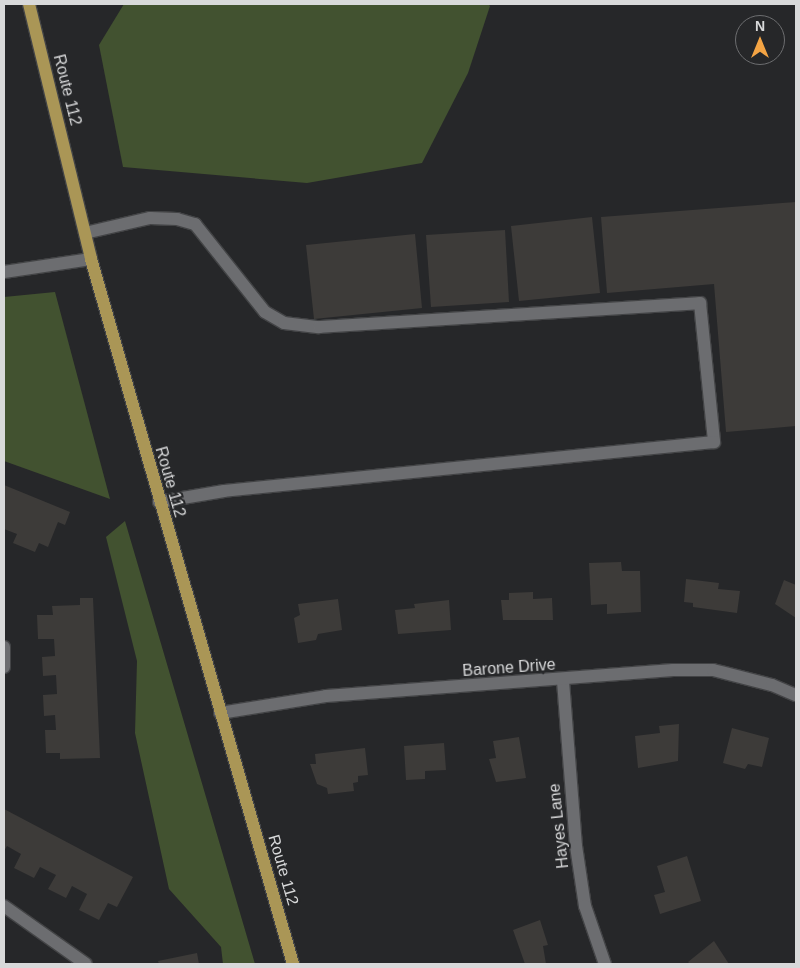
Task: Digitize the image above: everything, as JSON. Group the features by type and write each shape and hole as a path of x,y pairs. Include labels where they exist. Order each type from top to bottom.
{"main road":[{"name":"Route 112","path":"29,4 91,259 159,502 294,964"}],"street":[{"path":"85,233 150,218 177,219 195,224 265,312 284,323 319,327 700,302 714,442 224,491 159,502"},
{"path":"4,272 91,259"},
{"path":"4,648 4,668"},
{"name":"Barone Drive","path":"220,713 326,696 713,670 772,684 796,695"},
{"name":"Hayes Lane","path":"563,681 576,846 586,906 605,964"},
{"path":"4,906 86,964"}],"green space":[{"path":"124,4 488,4 490,6 468,73 422,163 307,183 123,167 99,45"},
{"path":"55,292 110,499 4,461 4,297"},
{"path":"125,521 255,964 223,964 221,947 169,889 135,733 137,661 106,537"}],"building":[{"path":"796,202 796,426 726,432 714,284 607,293 601,217"},
{"path":"592,217 600,293 519,301 511,226"},
{"path":"505,230 509,302 431,307 426,235"},
{"path":"415,234 422,308 314,319 306,245"},
{"path":"4,485 70,512 65,525 58,522 48,547 39,543 35,552 13,543 17,534 4,529"},
{"path":"621,562 622,571 640,571 641,612 607,614 607,604 591,605 589,563"},
{"path":"686,579 719,583 718,589 740,591 737,613 693,607 693,603 684,602"},
{"path":"784,580 796,585 796,618 775,604"},
{"path":"533,592 533,599 552,598 553,620 503,620 501,600 509,600 509,593"},
{"path":"80,598 93,598 100,758 60,759 60,753 46,753 45,730 56,730 55,715 44,716 43,695 57,694 56,675 43,676 42,657 55,656 54,639 38,639 37,615 53,615 52,606 80,605"},
{"path":"338,599 342,630 318,634 316,640 298,643 294,618 300,615 298,604"},
{"path":"449,600 451,630 398,634 395,610 415,608 414,604"},
{"path":"679,724 678,761 638,768 635,736 660,733 659,726"},
{"path":"732,728 769,738 762,767 748,764 745,769 723,763"},
{"path":"519,737 526,778 496,782 489,759 496,758 493,741"},
{"path":"444,743 446,770 425,771 425,779 406,780 404,746"},
{"path":"365,748 368,775 358,776 358,782 353,783 354,791 328,794 327,788 317,784 310,764 316,764 315,754"},
{"path":"4,809 133,877 117,907 108,903 99,920 79,910 87,894 72,886 66,898 48,889 56,875 40,867 34,878 14,868 21,854 7,846 4,851"},
{"path":"687,856 701,901 660,914 654,895 665,892 657,866"},
{"path":"540,920 548,945 543,946 546,964 525,964 513,930"},
{"path":"714,941 729,964 690,964 688,962"},
{"path":"197,953 199,964 159,964 158,961"}]}
